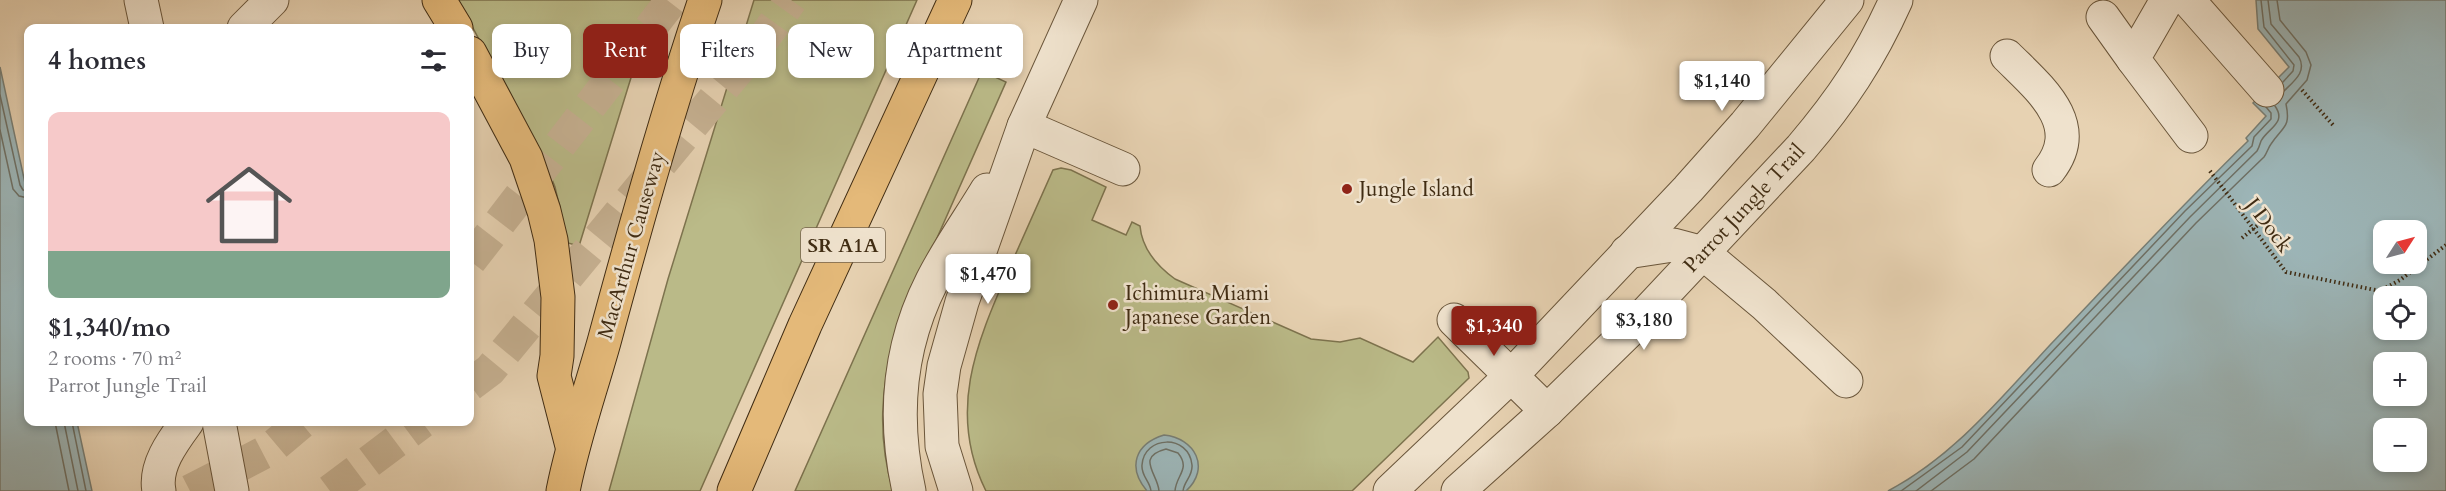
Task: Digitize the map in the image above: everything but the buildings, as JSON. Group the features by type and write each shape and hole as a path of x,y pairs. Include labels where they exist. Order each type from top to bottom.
{"highway":[{"path":"440,0 454,24"},
{"name":"MacArthur Causeway","path":"563,491 572,446 596,372 664,129 705,0"},
{"name":"SR A1A","path":"734,491 805,325 955,0"},
{"path":"474,60 526,158 544,211 551,240 558,297 557,356 554,376 572,446"}],"street":[{"path":"141,0 146,24"},
{"path":"248,24 272,0"},
{"path":"956,491 942,446 940,394 944,366 962,302 1024,126 1081,0"},
{"path":"1390,491 1511,376 1627,252 1744,125 1847,0"},
{"name":"Parrot Jungle Trail","path":"1458,491 1547,411 1632,328 1801,148 1863,67 1896,0"},
{"path":"2133,59 2166,0"},
{"path":"2188,0 2267,90"},
{"path":"2103,17 2192,136"},
{"path":"2007,56 2044,95 2062,123 2063,147 2049,170"},
{"path":"1024,126 1123,169"},
{"path":"909,491 899,420 900,391 913,334 932,281 1024,126"},
{"path":"1627,252 1673,245 1702,253 1764,304 1846,381"},
{"path":"1454,321 1547,411"},
{"path":"159,491 156,478 170,447 184,426"},
{"path":"220,426 232,491"}],"path":[{"name":"J Dock","path":"2210,171 2286,272 2380,291 2400,280 2446,245"},
{"path":"2242,238 2263,221"}],"green space":[{"path":"458,0 655,0 648,24 583,24 583,78 631,78 579,246 568,243 555,187 547,167 500,78 571,78 571,24 492,24 492,64 474,30 474,24 471,24"},
{"path":"754,0 917,0 906,24 886,24 886,70 700,491 609,491 668,279 730,78 776,78 776,24 747,24"},
{"path":"979,78 997,78 1006,82 895,333 884,392 883,412 885,451 893,491 795,491"},
{"name":"Ichimura Miami Japanese Garden","path":"1061,168 1071,170 1106,187 1092,220 1126,235 1132,222 1140,226 1147,249 1162,268 1175,279 1311,339 1340,342 1360,338 1413,362 1438,337 1468,372 1469,378 1352,491 986,491 974,462 968,434 967,406 970,379 996,298 1053,170"}],"water":[{"path":"2256,0 2446,0 2446,491 1888,491 1934,461 1975,425 2148,242 2248,141 2246,138 2266,116 2253,103 2289,67 2258,29"},
{"path":"0,67 24,178 24,426 78,426 92,491 0,491"},
{"path":"1164,435 1184,442 1196,456 1197,473 1194,482 1186,491 1147,491 1137,473 1137,457 1141,450 1146,444"}],"tunnel":[{"path":"474,256 672,0"},
{"path":"474,382 490,370 761,42 791,0"},
{"path":"190,491 269,450 297,426"},
{"path":"330,491 417,426"}],"place":[{"name":"Jungle Island","path":"1347,189"},
{"name":"Ichimura Miami Japanese Garden","path":"1113,305"}]}
